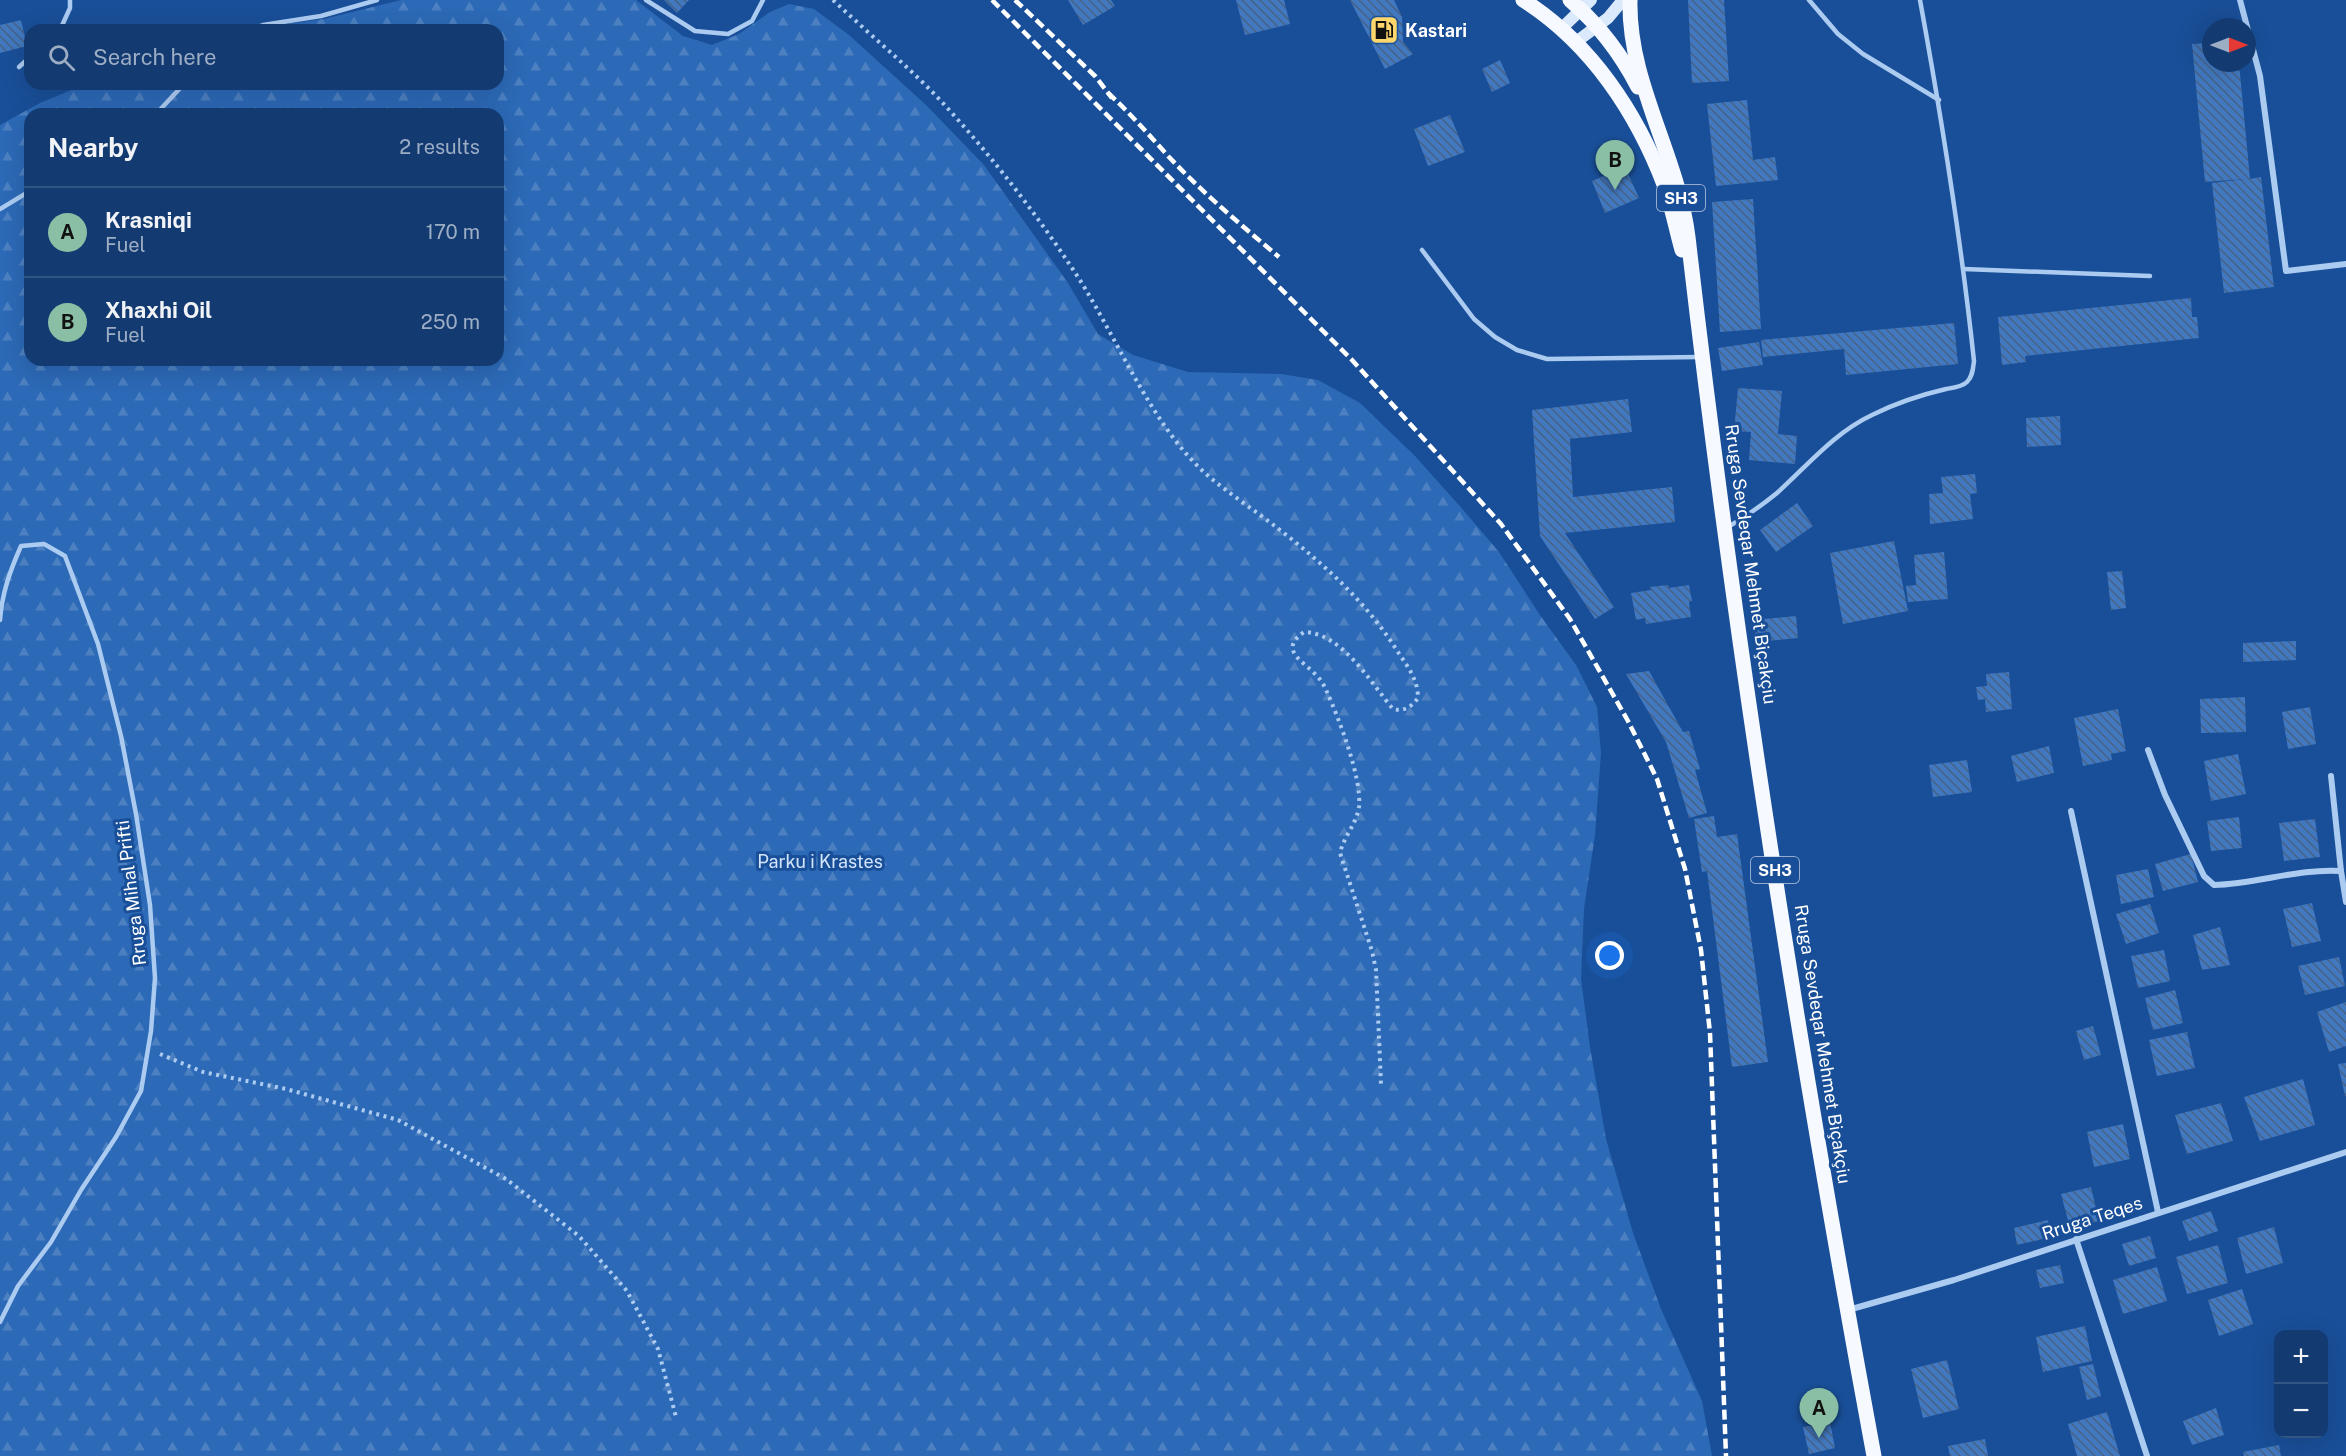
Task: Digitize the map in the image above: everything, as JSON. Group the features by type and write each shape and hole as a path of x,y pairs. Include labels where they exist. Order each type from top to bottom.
{"main road":[{"name":"SH3","path":"1523,0 1562,28 1616,91 1652,154 1666,191 1693,281"},
{"path":"1576,42 1598,27 1623,0"},
{"path":"1630,0 1630,27 1635,55 1655,119"},
{"name":"SH3","path":"1581,3 1634,80 1655,119 1678,186 1686,223 1693,281"},
{"path":"1562,28 1581,3"},
{"name":"Rruga Sevdeqar Mehmet Biçakçiu","path":"1693,281 1725,528 1770,842 1847,1310 1874,1456"}],"street":[{"path":"2240,0 2260,76 2286,271 2346,264"},
{"path":"2148,750 2164,795 2204,876 2214,885 2230,885 2322,870 2342,871"},
{"path":"2331,776 2346,902"},
{"path":"2072,812 2158,1212"},
{"name":"Rruga Teqes","path":"1847,1310 1954,1280 2346,1152"},
{"path":"2076,1239 2147,1456"}],"lane":[{"path":"63,24 70,8 70,0"},
{"path":"270,24 321,15 377,0"},
{"path":"646,0 695,31 729,34 752,21 763,0"},
{"path":"1809,0 1838,34 1863,54 1939,100"},
{"path":"1725,528 1750,514 1776,494 1836,437 1861,420 1888,406 1925,394 1962,386 1968,382 1973,372 1974,361 1964,269 1939,100 1920,0"},
{"path":"19,67 24,62"},
{"path":"162,108 178,90"},
{"path":"0,209 24,195"},
{"path":"1422,250 1474,319 1495,337 1517,350 1547,359 1703,357"},
{"path":"1964,269 2150,276"},
{"name":"Rruga Mihal Prifti","path":"0,620 2,599 9,573 21,546 45,544 65,556 98,644 122,736 150,905 155,978 141,1091 116,1137 81,1190 51,1242 18,1286 0,1322"}],"path":[{"path":"833,0 941,101 1012,186 1071,266 1180,446 1206,474 1326,567 1360,600 1378,622 1413,676 1418,688 1418,698 1408,708 1399,711 1393,709 1347,654 1323,636 1304,632 1296,638 1292,646 1294,656 1320,679 1328,693 1356,776 1359,806 1356,820 1351,832 1342,843 1340,853 1376,970 1381,1084"},
{"path":"148,1049 203,1072 286,1089 398,1120 506,1179 579,1236 627,1291 658,1349 676,1418"}],"green space":[{"name":"Parku i Krastes","path":"401,0 636,0 683,36 712,45 739,34 770,12 789,4 814,9 849,35 926,105 984,165 1068,283 1098,334 1133,355 1188,372 1281,374 1318,380 1360,403 1415,456 1499,552 1576,665 1597,707 1601,753 1595,835 1584,909 1581,979 1590,1047 1606,1139 1633,1233 1661,1309 1702,1401 1712,1456 0,1456 0,125 24,112 24,366 504,366 504,108 31,108 71,90 504,90 504,24 286,24 324,19"}],"building":[{"path":"664,0 689,0 677,13"},
{"path":"1068,0 1111,0 1115,6 1083,25"},
{"path":"1236,0 1284,0 1290,24 1245,35"},
{"name":"Kastari","path":"1350,0 1394,0 1402,17 1403,42 1413,54 1385,69"},
{"path":"1688,0 1724,0 1729,81 1692,83"},
{"path":"21,20 24,47 0,53 0,25"},
{"path":"2202,43 2202,72 2240,72 2250,179 2261,177 2274,287 2224,293 2212,183 2245,179 2205,182 2192,44"},
{"path":"1500,60 1510,83 1492,92 1482,69"},
{"path":"1747,100 1753,160 1775,157 1778,180 1716,186 1707,104"},
{"path":"1450,115 1465,152 1428,166 1414,129"},
{"path":"1625,167 1639,198 1605,213 1592,181"},
{"path":"1753,199 1761,329 1720,332 1712,202"},
{"path":"2191,298 2192,317 2197,317 2199,338 2025,356 2026,362 2002,365 1998,317"},
{"path":"1954,323 1958,364 1846,375 1844,349 1763,357 1761,340"},
{"path":"1759,342 1763,365 1722,371 1718,348"},
{"path":"1738,388 1782,391 1778,434 1797,436 1795,464 1749,460 1751,432 1734,431"},
{"path":"1628,399 1632,432 1570,439 1573,497 1672,487 1675,522 1565,533 1614,607 1595,619 1540,536 1532,410"},
{"path":"2060,416 2061,445 2027,447 2026,418"},
{"path":"1975,474 1977,493 1970,494 1973,519 1930,524 1929,494 1943,493 1941,477"},
{"path":"1797,503 1813,526 1776,552 1760,530"},
{"path":"1894,541 1908,611 1843,624 1830,553"},
{"path":"1944,552 1948,599 1908,602 1906,586 1916,585 1914,555"},
{"path":"2122,571 2126,608 2111,610 2107,572"},
{"path":"1668,585 1669,588 1689,585 1692,601 1689,602 1691,617 1646,624 1645,618 1636,620 1631,593 1651,590 1650,587"},
{"path":"1796,616 1798,638 1756,642 1754,620"},
{"path":"2296,641 2296,660 2243,662 2243,643"},
{"path":"1649,671 1683,732 1689,731 1700,769 1695,770 1707,813 1689,818 1666,742 1626,674"},
{"path":"2009,672 2012,709 1986,712 1985,699 1978,700 1976,687 1987,686 1986,674"},
{"path":"2245,697 2246,732 2201,733 2200,699"},
{"path":"2310,707 2316,744 2288,749 2282,712"},
{"path":"2118,709 2126,751 2111,754 2112,760 2083,766 2074,718"},
{"path":"2049,746 2054,773 2017,782 2011,756"},
{"path":"2238,754 2246,794 2211,801 2204,761"},
{"path":"1967,760 1972,792 1933,797 1929,765"},
{"path":"1714,816 1717,837 1737,834 1768,1062 1732,1067 1707,871 1702,872 1694,819"},
{"path":"2239,817 2242,848 2211,851 2207,821"},
{"path":"2315,819 2320,857 2284,861 2279,823"},
{"path":"2191,854 2198,882 2163,891 2155,864"},
{"path":"2148,869 2154,897 2121,904 2116,875"},
{"path":"2312,903 2321,941 2292,947 2283,909"},
{"path":"2150,904 2159,933 2126,944 2116,914"},
{"path":"2220,927 2230,965 2202,970 2193,935"},
{"path":"2164,950 2170,981 2138,988 2131,956"},
{"path":"2339,957 2345,986 2305,995 2298,966"},
{"path":"2175,990 2183,1023 2153,1030 2145,998"},
{"path":"2346,1002 2346,1046 2329,1052 2317,1012"},
{"path":"2093,1026 2101,1055 2084,1060 2076,1031"},
{"path":"2187,1032 2195,1068 2157,1076 2149,1040"},
{"path":"2346,1063 2346,1096 2345,1096 2338,1064"},
{"path":"2303,1079 2315,1125 2260,1141 2244,1097"},
{"path":"2221,1103 2233,1141 2187,1154 2175,1115"},
{"path":"2123,1124 2130,1159 2094,1167 2087,1132"},
{"path":"2091,1187 2099,1221 2070,1228 2061,1194"},
{"path":"2211,1211 2218,1231 2189,1241 2182,1221"},
{"path":"2048,1220 2052,1237 2017,1245 2014,1228"},
{"path":"2274,1227 2283,1263 2246,1274 2237,1238"},
{"path":"2150,1236 2156,1258 2129,1266 2122,1244"},
{"path":"2218,1245 2228,1283 2187,1294 2176,1257"},
{"path":"2060,1265 2064,1283 2040,1288 2036,1270"},
{"path":"2157,1267 2167,1301 2123,1314 2113,1280"},
{"path":"2242,1289 2253,1324 2219,1336 2208,1300"},
{"path":"2085,1326 2092,1361 2043,1372 2036,1337"},
{"path":"1947,1360 1959,1409 1923,1418 1911,1369"},
{"path":"2093,1364 2101,1396 2087,1400 2079,1367"},
{"path":"2216,1408 2224,1435 2192,1445 2183,1421"},
{"path":"2107,1412 2120,1456 2077,1456 2068,1424"},
{"path":"1830,1422 1835,1448 1809,1454 1803,1427"},
{"path":"1985,1439 1988,1456 1950,1456 1948,1446"},
{"path":"2279,1445 2281,1456 2244,1456 2243,1452"}],"railway":[{"path":"992,0 1352,360 1501,524 1570,619 1628,721 1657,779 1685,869 1701,950 1710,1033 1726,1456"},
{"path":"1015,0 1095,76 1112,98"},
{"path":"1108,93 1195,183 1279,257"}],"place":[{"name":"Kastari","path":"1384,30"},
{"name":"Xhaxhi Oil","path":"1615,190"},
{"name":"Krasniqi","path":"1819,1438"}]}
